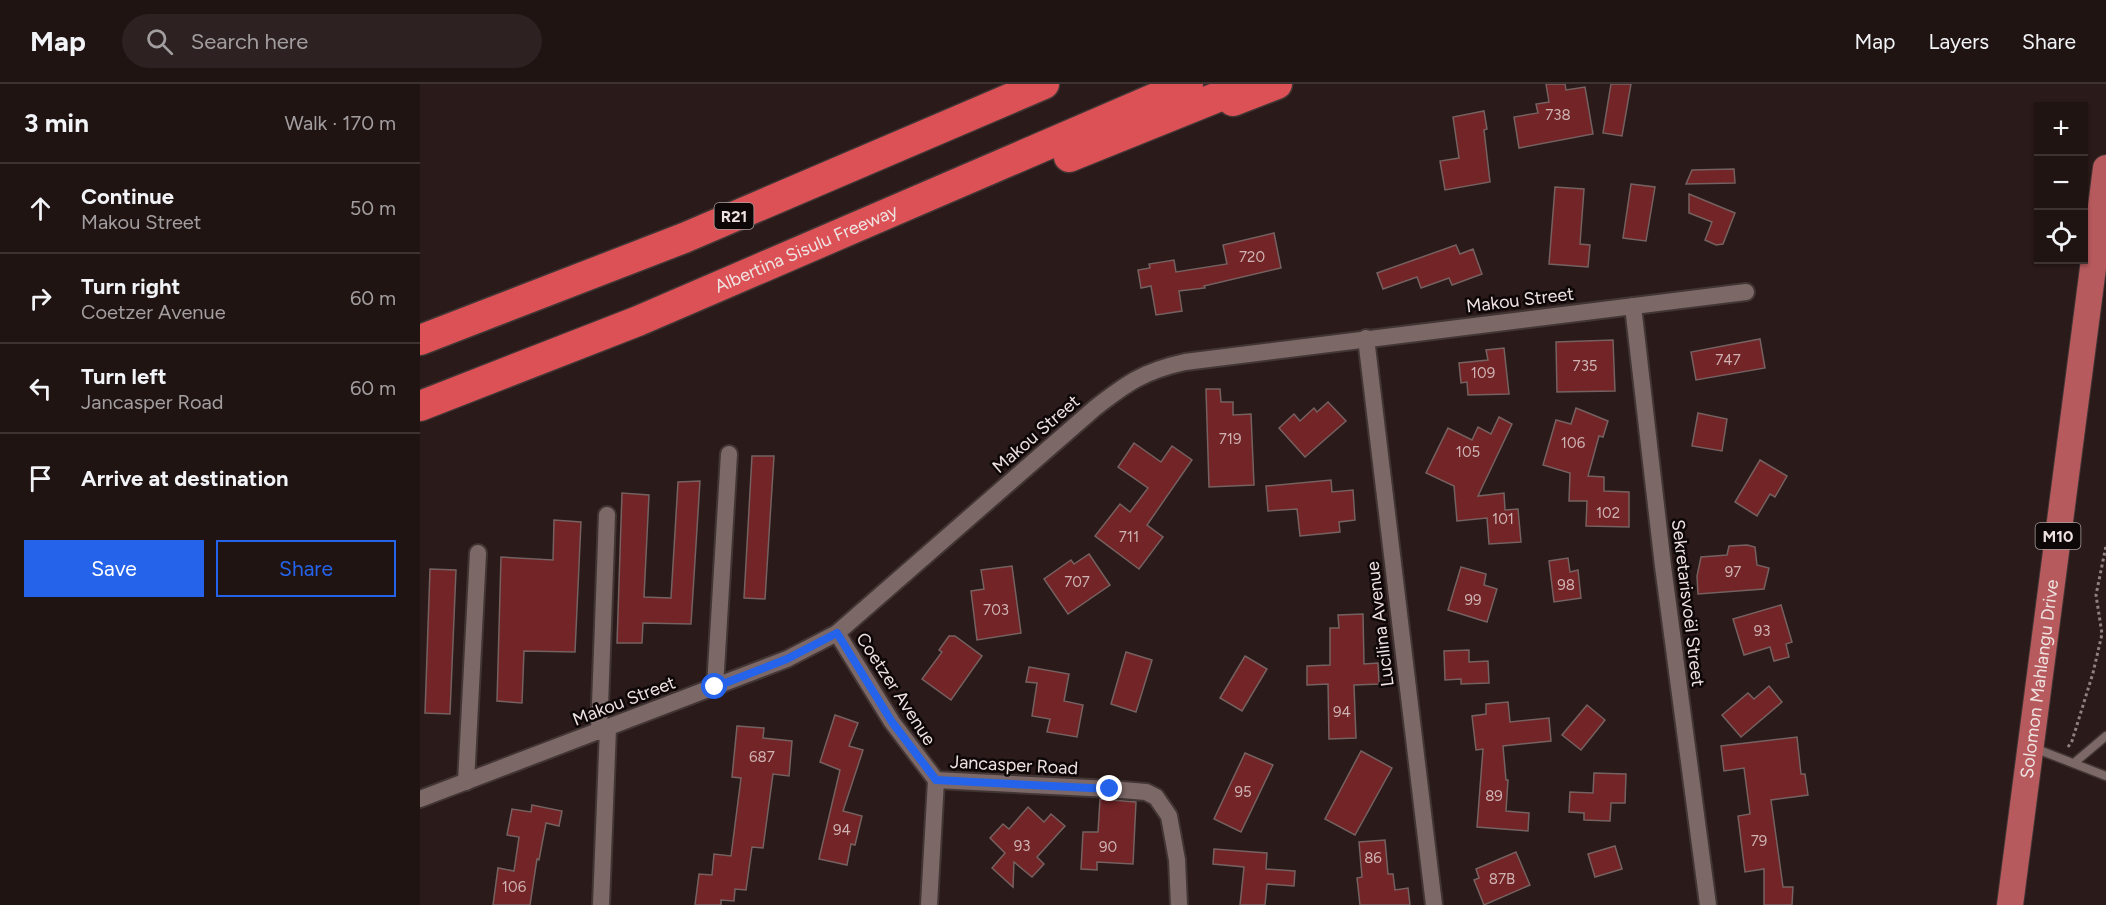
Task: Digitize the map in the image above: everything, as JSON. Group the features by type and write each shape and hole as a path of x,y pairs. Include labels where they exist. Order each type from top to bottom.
{"highway":[{"name":"R21","path":"420,340 684,238 1044,84"},
{"name":"Albertina Sisulu Freeway","path":"420,405 638,321 1188,84"},
{"path":"638,321 724,298 1250,84"},
{"path":"1112,140 1147,132 1277,84"}],"main road":[{"name":"Solomon Mahlangu Drive","path":"2010,905 2106,168"}],"street":[{"name":"Makou Street","path":"420,799 787,659 837,633 1095,408 1130,381 1160,368 1185,362 1366,338 1746,292"},
{"name":"Sekretarisvoël Street","path":"1632,306 1663,566 1708,905"},
{"name":"Lucilina Avenue","path":"1366,338 1434,905"},
{"path":"715,687 729,454"},
{"path":"601,905 607,515"},
{"path":"466,782 478,553"},
{"name":"Coetzer Avenue","path":"837,633 892,722 936,780"},
{"path":"929,905 936,780"},
{"name":"Jancasper Road","path":"936,780 1146,792 1155,797 1169,816 1177,860 1179,905"}],"lane":[{"path":"2074,764 2106,736"},
{"path":"2031,746 2106,776"}],"path":[{"path":"2060,758 2072,741 2093,674 2102,634 2096,595 2106,546"}],"building":[{"path":"1546,84 1565,84 1566,90 1585,87 1593,134 1519,148 1514,117 1538,113 1536,104 1549,102"},
{"path":"1611,84 1631,84 1622,136 1603,133"},
{"path":"1484,111 1490,182 1445,190 1440,161 1459,158 1453,117"},
{"path":"1734,169 1735,183 1686,184 1692,170"},
{"path":"1631,184 1655,187 1646,241 1623,238"},
{"path":"1555,187 1584,189 1580,244 1590,245 1588,267 1549,264"},
{"path":"1689,194 1735,213 1723,244 1716,245 1705,240 1712,222 1689,213"},
{"path":"1274,233 1281,268 1204,286 1205,288 1179,291 1182,311 1156,315 1151,286 1141,288 1138,270 1150,268 1149,264 1174,260 1176,272 1227,264 1223,245"},
{"path":"1456,245 1460,254 1473,249 1482,274 1452,285 1449,278 1421,288 1417,277 1383,289 1377,273"},
{"path":"1760,339 1765,368 1696,380 1691,352"},
{"path":"1613,340 1615,391 1557,392 1556,342"},
{"path":"1504,348 1509,394 1468,395 1467,382 1461,383 1459,363 1488,360 1486,350"},
{"path":"1206,389 1220,389 1221,402 1233,402 1233,415 1251,414 1254,485 1209,487"},
{"path":"1328,402 1346,421 1305,457 1279,428 1294,414 1300,421 1314,408 1317,412"},
{"path":"1576,408 1608,421 1603,437 1599,436 1588,476 1604,477 1604,491 1629,492 1629,527 1586,526 1587,501 1569,501 1570,473 1543,465 1556,420 1571,424"},
{"path":"1698,413 1727,419 1722,451 1692,446"},
{"path":"1499,417 1512,424 1478,496 1504,493 1505,510 1518,509 1521,542 1489,544 1487,518 1457,521 1454,486 1426,473 1448,428 1472,440 1478,427 1491,434"},
{"path":"1134,443 1161,462 1172,446 1192,460 1147,525 1163,537 1139,569 1095,536 1120,504 1130,512 1148,488 1118,467"},
{"path":"752,456 774,456 765,599 744,598"},
{"path":"1760,460 1787,476 1775,497 1770,494 1757,516 1735,502"},
{"path":"1331,480 1332,492 1353,490 1355,520 1339,522 1340,532 1300,536 1297,509 1268,511 1266,486"},
{"path":"700,481 691,624 643,623 642,643 617,643 622,493 649,495 644,597 671,598 678,482"},
{"path":"554,520 581,522 575,652 524,651 522,703 497,701 501,557 553,560"},
{"path":"1729,546 1755,547 1757,565 1769,568 1764,589 1698,594 1697,576 1701,557 1727,555"},
{"path":"1089,554 1110,585 1068,614 1044,579 1071,560 1074,564"},
{"path":"1568,558 1570,572 1578,570 1581,598 1554,602 1549,561"},
{"path":"1012,566 1021,633 977,640 971,591 984,589 981,570"},
{"path":"1461,567 1486,574 1484,585 1497,589 1487,622 1448,610"},
{"path":"430,569 456,570 450,714 425,713"},
{"path":"1781,605 1792,642 1786,644 1789,657 1774,661 1770,647 1744,655 1733,619"},
{"path":"1363,614 1364,664 1378,663 1379,684 1354,685 1356,738 1329,739 1328,684 1307,685 1307,666 1330,665 1330,628 1339,628 1338,615"},
{"path":"949,636 955,636 982,656 951,700 922,679 942,652 939,650"},
{"path":"1469,650 1469,662 1488,661 1489,683 1461,684 1461,679 1445,680 1444,651"},
{"path":"1126,652 1152,660 1136,712 1111,704"},
{"path":"1245,656 1267,669 1242,711 1220,698"},
{"path":"1029,667 1069,674 1064,701 1083,705 1077,737 1047,732 1050,719 1032,716 1037,683 1026,682"},
{"path":"1769,686 1782,702 1741,737 1722,715 1748,693 1754,699"},
{"path":"1508,702 1510,722 1549,718 1551,741 1503,746 1506,780 1508,780 1506,811 1529,813 1528,831 1477,827 1483,749 1476,750 1472,716 1486,714 1486,704"},
{"path":"1587,705 1605,720 1581,750 1562,735"},
{"path":"835,715 858,723 849,746 863,750 843,811 862,816 855,845 851,844 847,865 819,859 840,770 820,762"},
{"path":"737,726 764,728 763,738 792,741 789,776 773,774 763,848 752,847 746,890 735,889 734,901 721,900 721,905 695,905 699,874 712,875 714,854 731,856 741,778 732,777"},
{"path":"1797,737 1801,774 1805,774 1808,795 1771,800 1783,887 1793,887 1792,905 1764,905 1764,869 1745,872 1738,816 1750,814 1744,768 1724,771 1721,746"},
{"path":"1361,751 1392,768 1355,835 1325,819"},
{"path":"1245,753 1273,765 1241,832 1214,819"},
{"path":"1594,773 1626,774 1625,803 1611,803 1610,821 1584,820 1584,813 1569,812 1570,792 1593,793"},
{"path":"1100,799 1136,802 1133,864 1097,862 1097,870 1081,869 1083,832 1098,832"},
{"path":"532,805 562,811 559,826 546,823 539,860 537,859 530,905 493,905 498,868 514,871 519,837 507,835 512,809 531,812"},
{"path":"1028,807 1044,822 1051,814 1065,826 1037,857 1044,864 1032,877 1014,862 1013,887 992,868 1005,853 990,838 1003,824 1009,829"},
{"path":"1385,840 1388,874 1393,874 1395,890 1408,888 1410,905 1360,905 1357,878 1362,877 1359,842"},
{"path":"1615,846 1622,869 1595,877 1588,854"},
{"path":"1214,849 1267,853 1266,869 1295,871 1294,886 1267,884 1265,905 1240,905 1244,867 1213,864"},
{"path":"1516,852 1530,885 1484,905 1474,880 1479,878 1476,869"}],"route":[{"path":"715,687 787,659 837,633 892,722 916,757 936,780 1110,789"}]}
